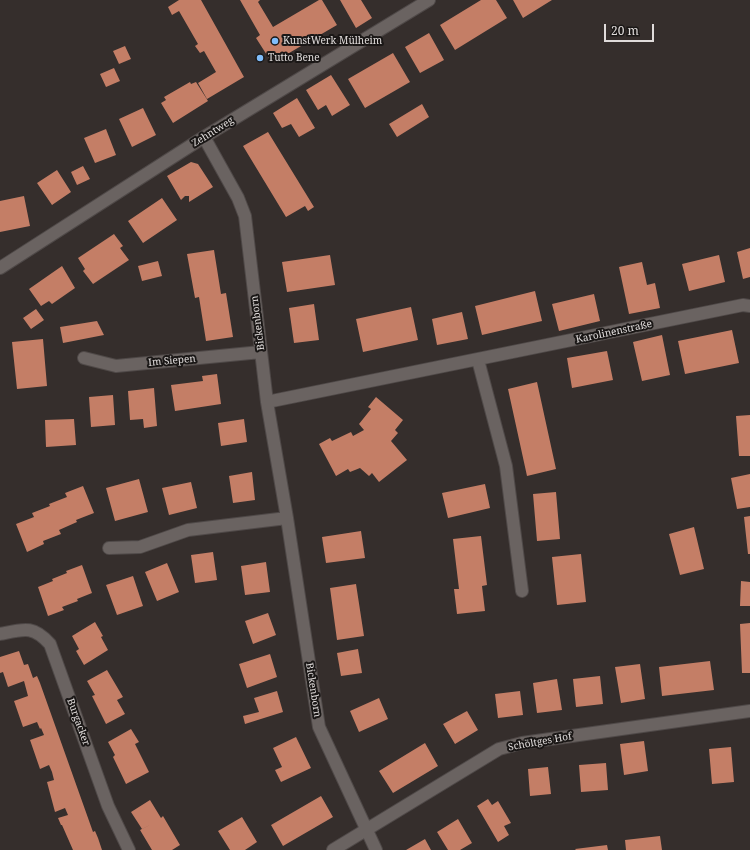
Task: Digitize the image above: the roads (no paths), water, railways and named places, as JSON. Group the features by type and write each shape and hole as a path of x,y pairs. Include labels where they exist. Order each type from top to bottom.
{"street":[{"name":"Zehntweg","path":"0,268 204,137 428,0"},
{"name":"Bickenborn","path":"204,137 238,198 245,216 267,402 287,518 319,727 376,850"},
{"name":"Karolinenstraße","path":"267,402 743,305 750,306"},
{"name":"Im Siepen","path":"84,358 116,366 261,352"},
{"path":"478,360 506,466 522,591"},
{"path":"109,548 140,547 188,530 287,518"},
{"name":"Burgacker","path":"0,634 27,629 41,634 50,644 108,806 129,850"},
{"name":"Schöltges Hof","path":"333,850 499,749 522,743 750,711"}],"place":[{"name":"KunstWerk Mülheim","path":"275,41"},
{"name":"Tutto Bene","path":"260,58"}]}
